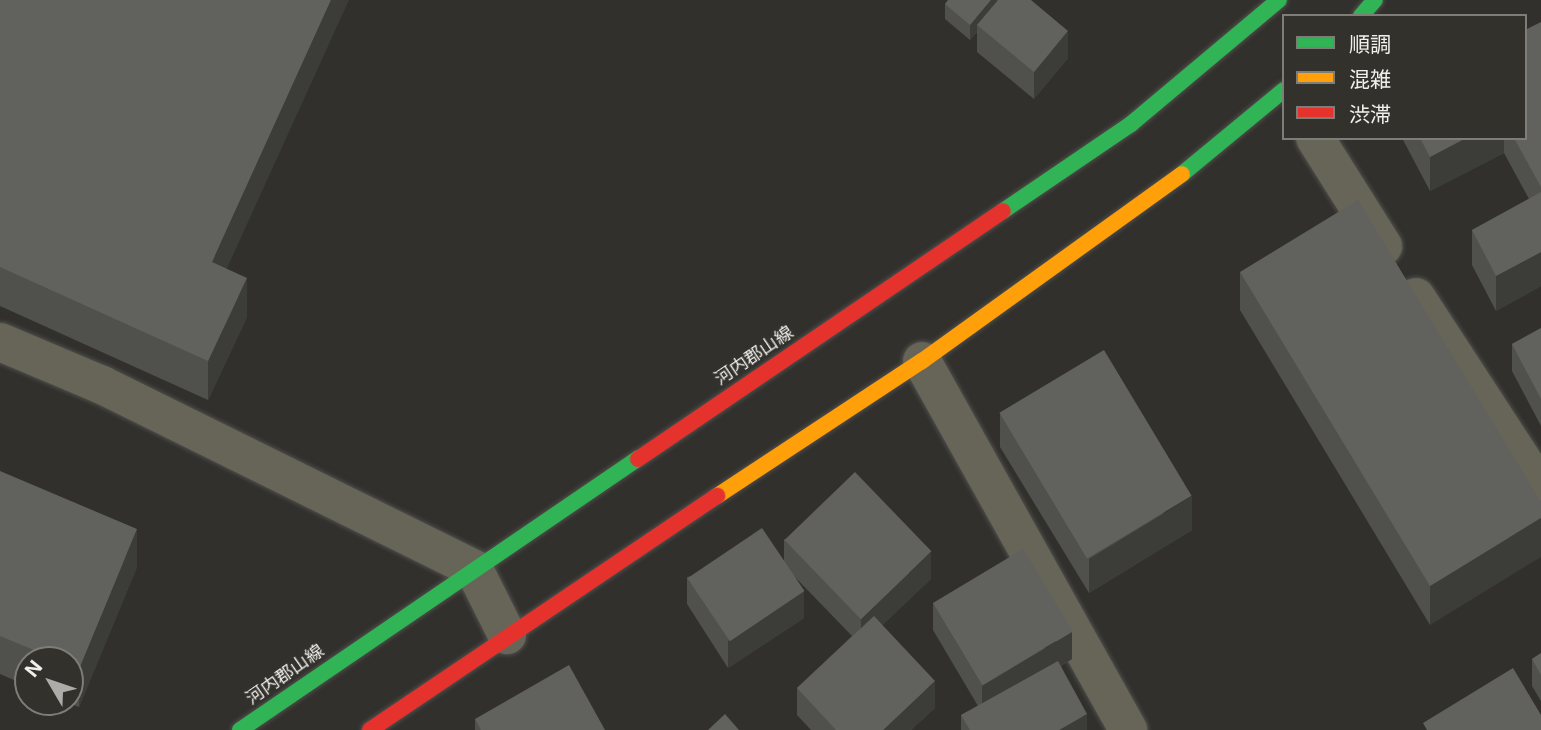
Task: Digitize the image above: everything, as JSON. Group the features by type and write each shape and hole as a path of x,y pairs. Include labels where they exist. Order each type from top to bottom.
{"main road":[{"name":"河内郡山線","path":"240,730 1131,124 1279,0"},
{"path":"1363,14 1375,0"},
{"path":"370,730 507,635 922,361 1172,182 1282,92"}],"street":[{"path":"1316,140 1541,489"},
{"path":"0,342 102,386 474,569 507,635"},
{"path":"922,361 1128,730"}],"building":[{"path":"0,0 331,0 212,262 247,278 208,361 0,267"},
{"path":"948,0 991,0 970,25 945,4"},
{"path":"998,0 1031,0 1068,31 1034,72 977,25"},
{"path":"1541,22 1541,187 1515,140 1527,140 1527,29"},
{"path":"1421,140 1462,140 1430,157"},
{"path":"1541,192 1541,252 1496,276 1472,230"},
{"path":"1358,200 1541,502 1541,518 1430,586 1240,272"},
{"path":"1541,328 1541,399 1512,344"},
{"path":"1104,350 1192,496 1087,559 999,413"},
{"path":"0,471 137,529 84,657 84,646 24,646 0,636"},
{"path":"855,472 931,551 861,619 785,540"},
{"path":"762,528 804,591 730,641 687,578"},
{"path":"1023,549 1072,631 982,685 933,603"},
{"path":"874,616 935,681 883,730 836,730 797,688"},
{"path":"1541,653 1541,675 1532,659"},
{"path":"1058,661 1087,714 1059,730 970,730 961,715"},
{"path":"569,665 605,730 481,730 475,719"},
{"path":"1513,668 1541,715 1541,730 1427,730 1423,723"},
{"path":"725,714 739,730 708,730"}],"traffic: fast":[{"path":"1003,211 1131,124 1279,0"},
{"path":"1363,14 1375,0"},
{"path":"1182,174 1282,92"},
{"path":"240,730 638,459"}],"traffic: slow":[{"path":"717,496 922,361 1182,174"}],"traffic: jam":[{"path":"638,459 1003,211"},
{"path":"370,730 717,496"}]}
